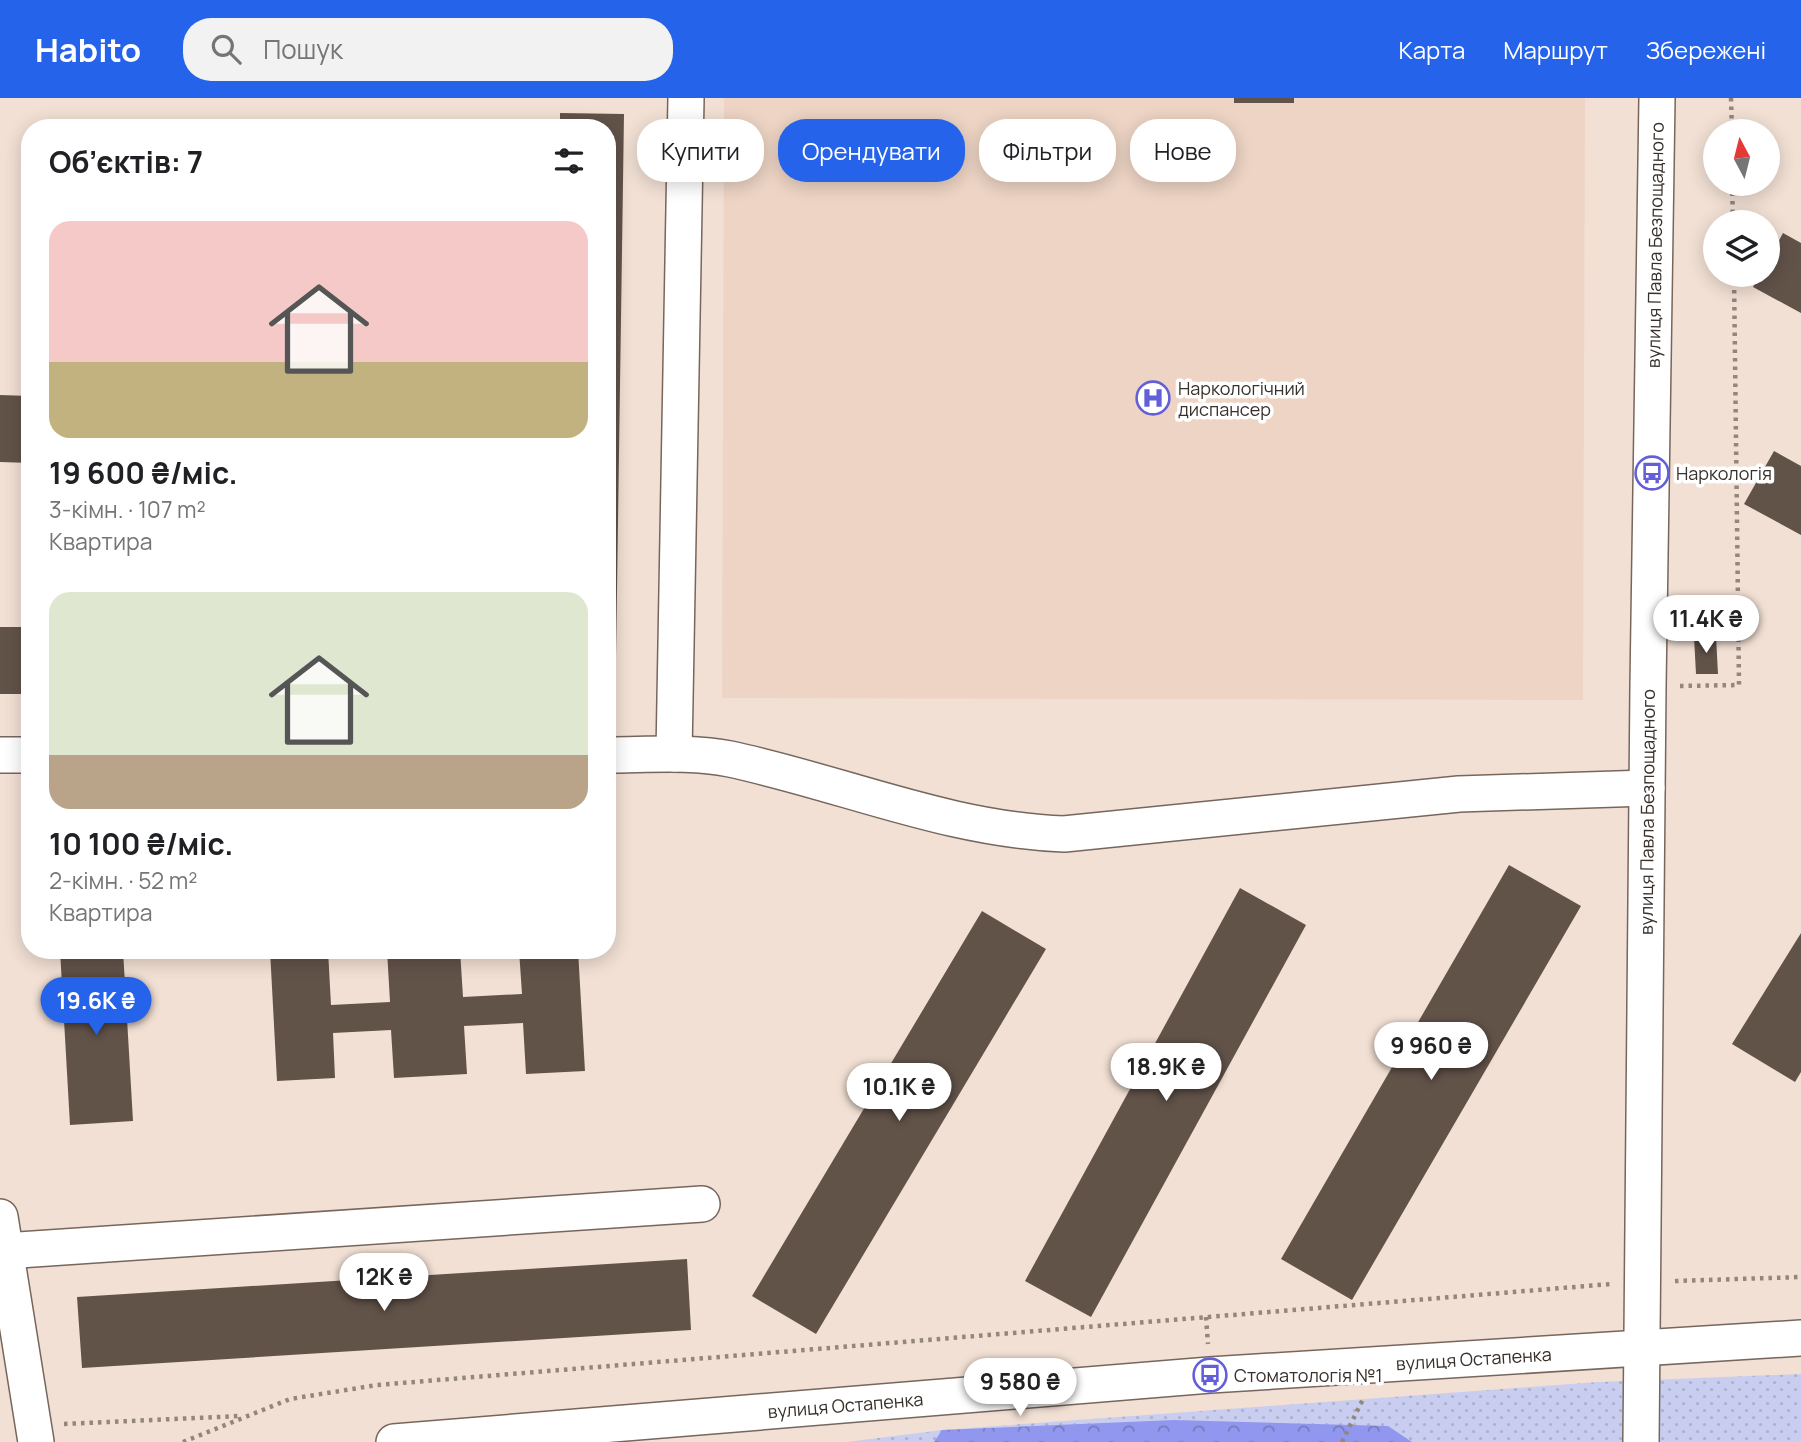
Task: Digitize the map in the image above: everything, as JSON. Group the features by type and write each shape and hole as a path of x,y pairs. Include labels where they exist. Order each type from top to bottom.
{"street":[{"path":"674,754 686,98"},
{"name":"вулиця Павла Безпощадного","path":"1641,1442 1657,98"},
{"path":"616,755 674,754 729,759 967,822 1029,832 1063,834 1459,794 1647,788"},
{"path":"0,755 21,755"},
{"path":"4,1251 702,1204"},
{"path":"0,1217 34,1434"},
{"name":"вулиця Остапенка","path":"394,1442 1377,1363 1801,1338"}],"path":[{"path":"1731,98 1732,119"},
{"path":"1648,686 1739,685 1734,287"},
{"path":"183,1442 290,1399 377,1385 1643,1282 1801,1277"},
{"path":"1342,1442 1377,1363"},
{"path":"34,1434 246,1415"}],"shaded area":[{"name":"Наркологічний диспансер","path":"724,98 1585,98 1583,700 722,698 724,182 764,182 764,119 724,119"},
{"path":"1801,1374 1801,1442 847,1442 942,1430 1598,1382"}],"green space":[{"path":"1174,1420 1388,1426 1412,1442 934,1442 942,1430"}],"building":[{"path":"1234,98 1294,98 1294,103 1234,103"},
{"path":"560,113 624,114 616,657 616,119 560,119"},
{"path":"1783,233 1801,243 1801,313 1753,287 1780,287 1780,239"},
{"path":"0,395 21,396 21,463 0,462"},
{"path":"1774,451 1801,466 1801,535 1744,504"},
{"path":"0,627 21,627 21,694 0,694"},
{"path":"1716,636 1718,674 1696,674 1694,637"},
{"path":"1509,865 1581,906 1352,1300 1281,1259"},
{"path":"1240,888 1306,925 1091,1317 1025,1281"},
{"path":"982,911 1046,949 816,1334 752,1296"},
{"path":"1801,933 1801,1072 1795,1082 1732,1044"},
{"path":"61,959 124,959 133,1121 70,1125"},
{"path":"270,959 328,959 331,1005 390,1002 388,959 461,959 463,997 522,994 520,959 579,959 585,1071 526,1074 523,1023 464,1026 467,1074 394,1078 391,1030 333,1033 335,1078 277,1081"},
{"path":"687,1259 691,1330 82,1368 77,1297"}],"place":[{"name":"Наркологічний диспансер","path":"1153,398"},
{"name":"Наркологія","path":"1652,473"},
{"name":"Стоматологія №1","path":"1210,1375"}]}
